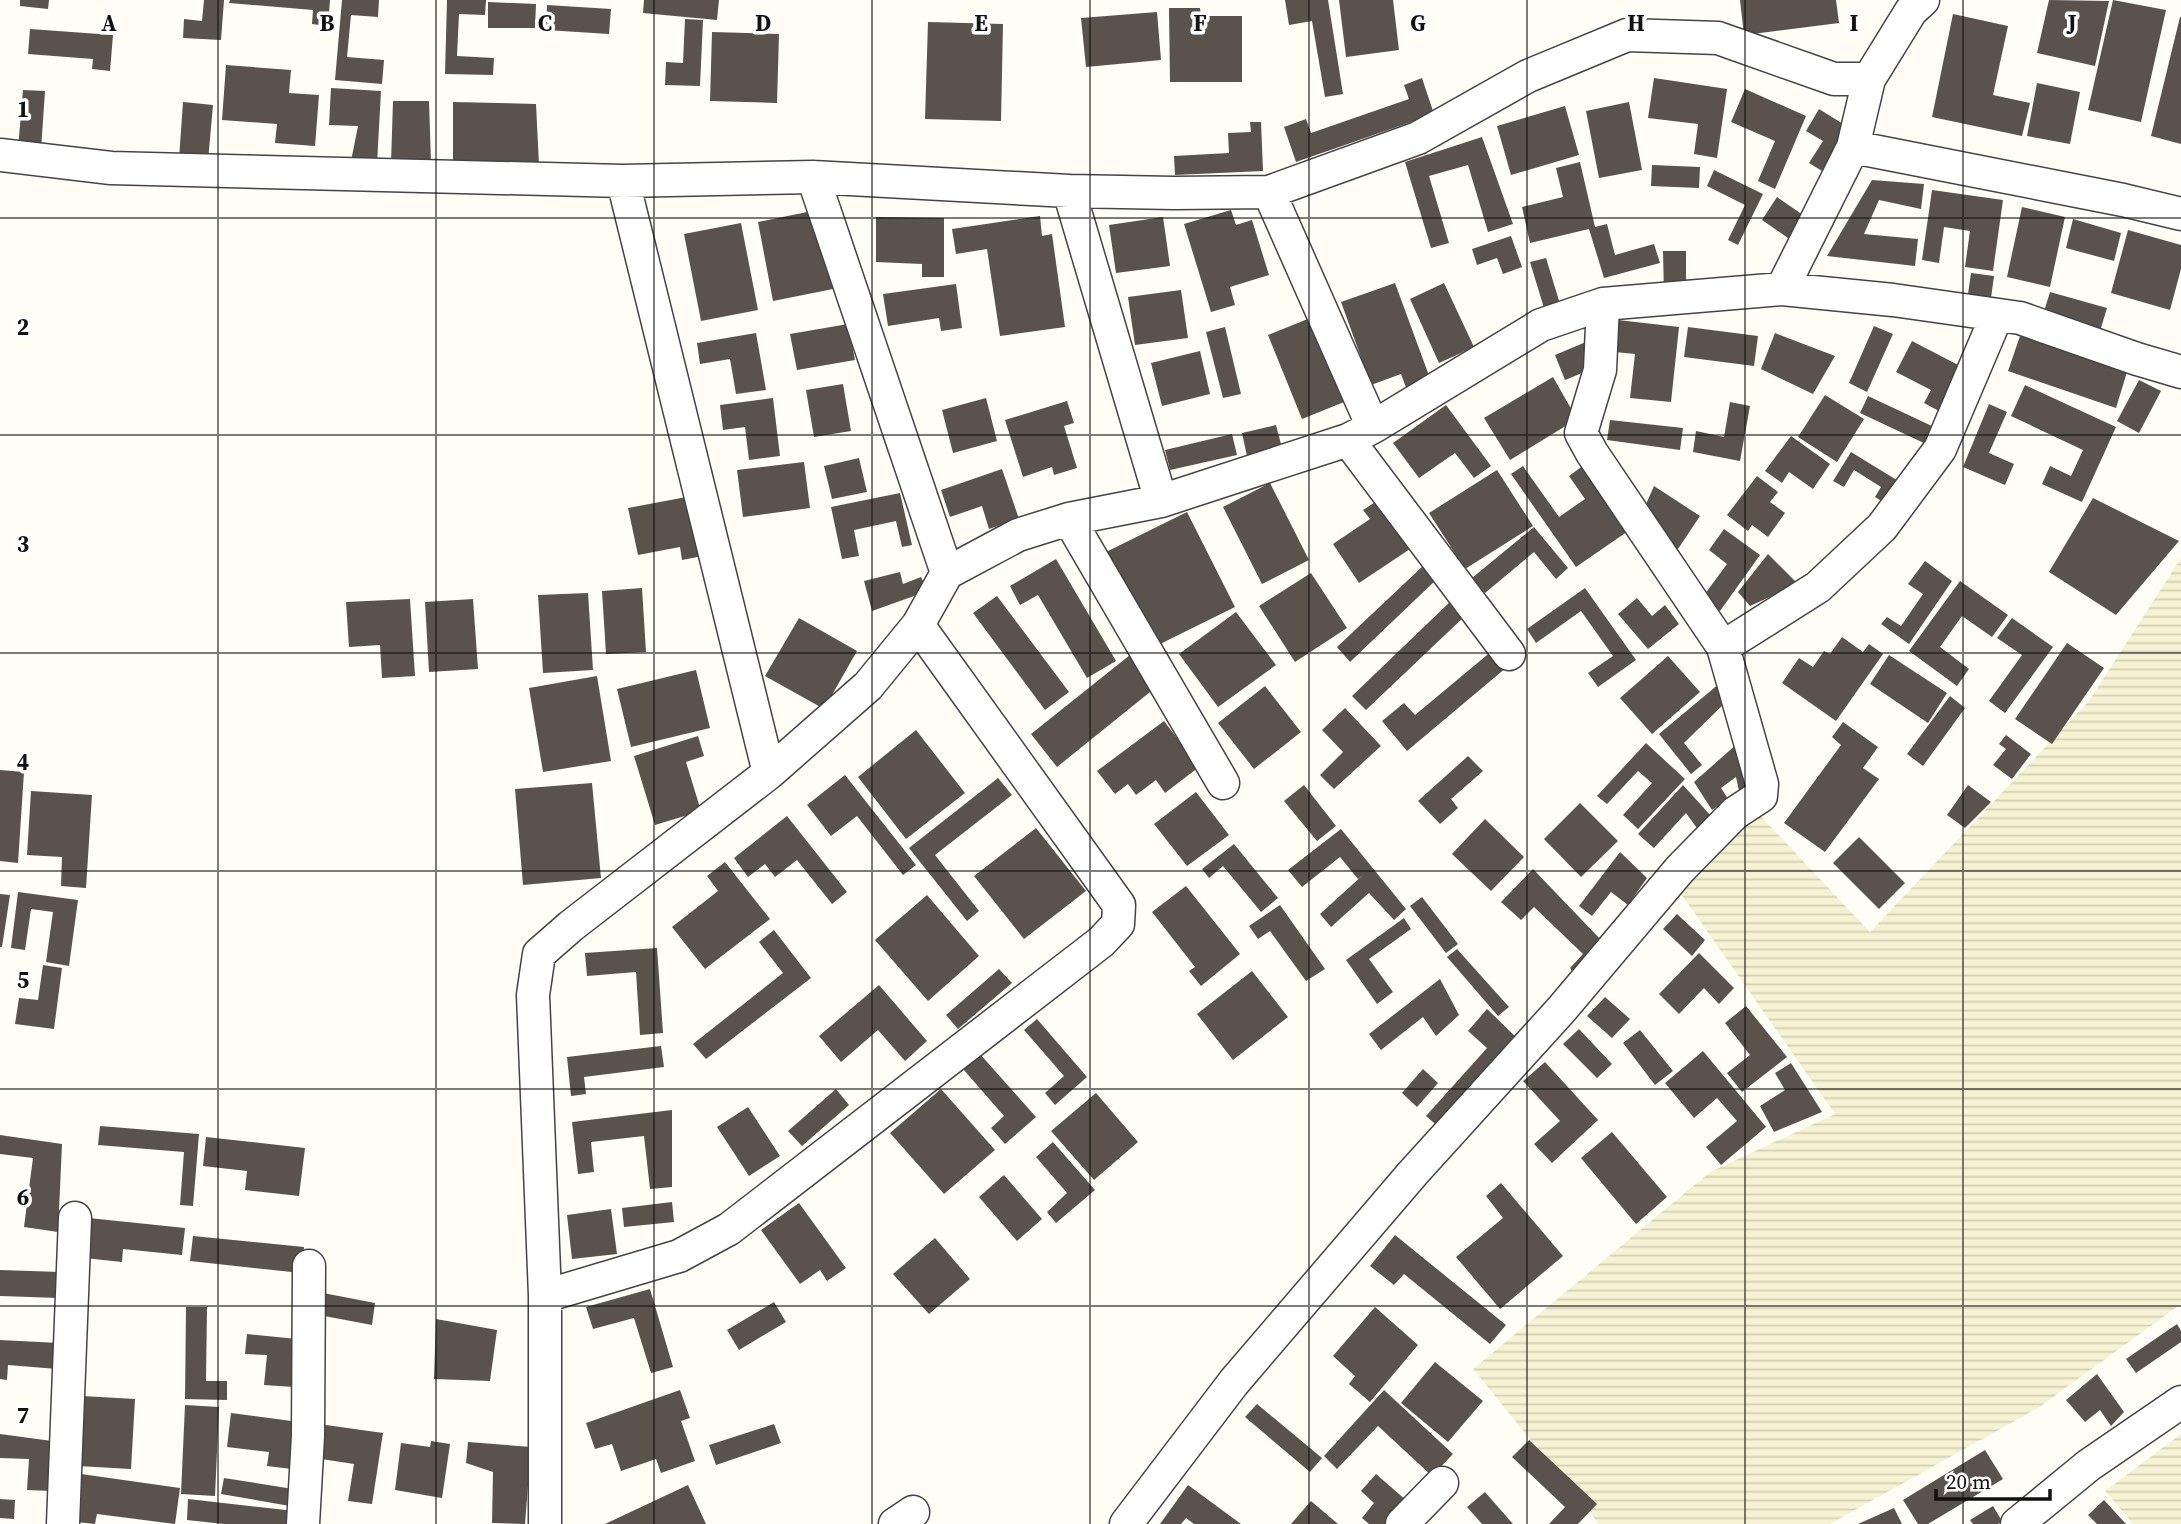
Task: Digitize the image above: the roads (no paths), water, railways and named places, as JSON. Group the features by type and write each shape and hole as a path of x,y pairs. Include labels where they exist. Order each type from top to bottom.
{"street":[{"path":"1782,289 1853,147 1869,79 1911,11 1923,0"},
{"path":"0,155 111,168 623,181 813,177 1069,191 1269,192 1418,138 1528,76 1627,35 1718,38 1834,79 1869,79"},
{"path":"1853,147 2110,197 2181,214"},
{"path":"813,177 947,573"},
{"path":"623,181 769,773"},
{"path":"1069,191 1161,501"},
{"path":"1269,192 1360,433 1509,654"},
{"path":"545,1524 545,1296 533,995 539,954 571,926 769,773 868,686 918,625 947,573 1018,535 1069,519 1161,501 1360,433 1541,325 1603,304 1782,289 1893,300 2020,318 2181,372"},
{"path":"1126,1524 1234,1382 1413,1173 1561,1010 1680,869 1735,813 1761,796 1762,784 1723,647 1581,433 1600,370 1603,304"},
{"path":"1723,647 1818,587 1882,527 1940,449 1997,315"},
{"path":"1069,519 1223,783"},
{"path":"545,1296 679,1256 729,1229 1101,943 1118,924 1119,905 918,625"},
{"path":"63,1524 75,1218"},
{"path":"303,1524 308,1436 309,1266"},
{"path":"2017,1524 2089,1465 2181,1402"},
{"path":"1402,1524 1442,1483"}]}
